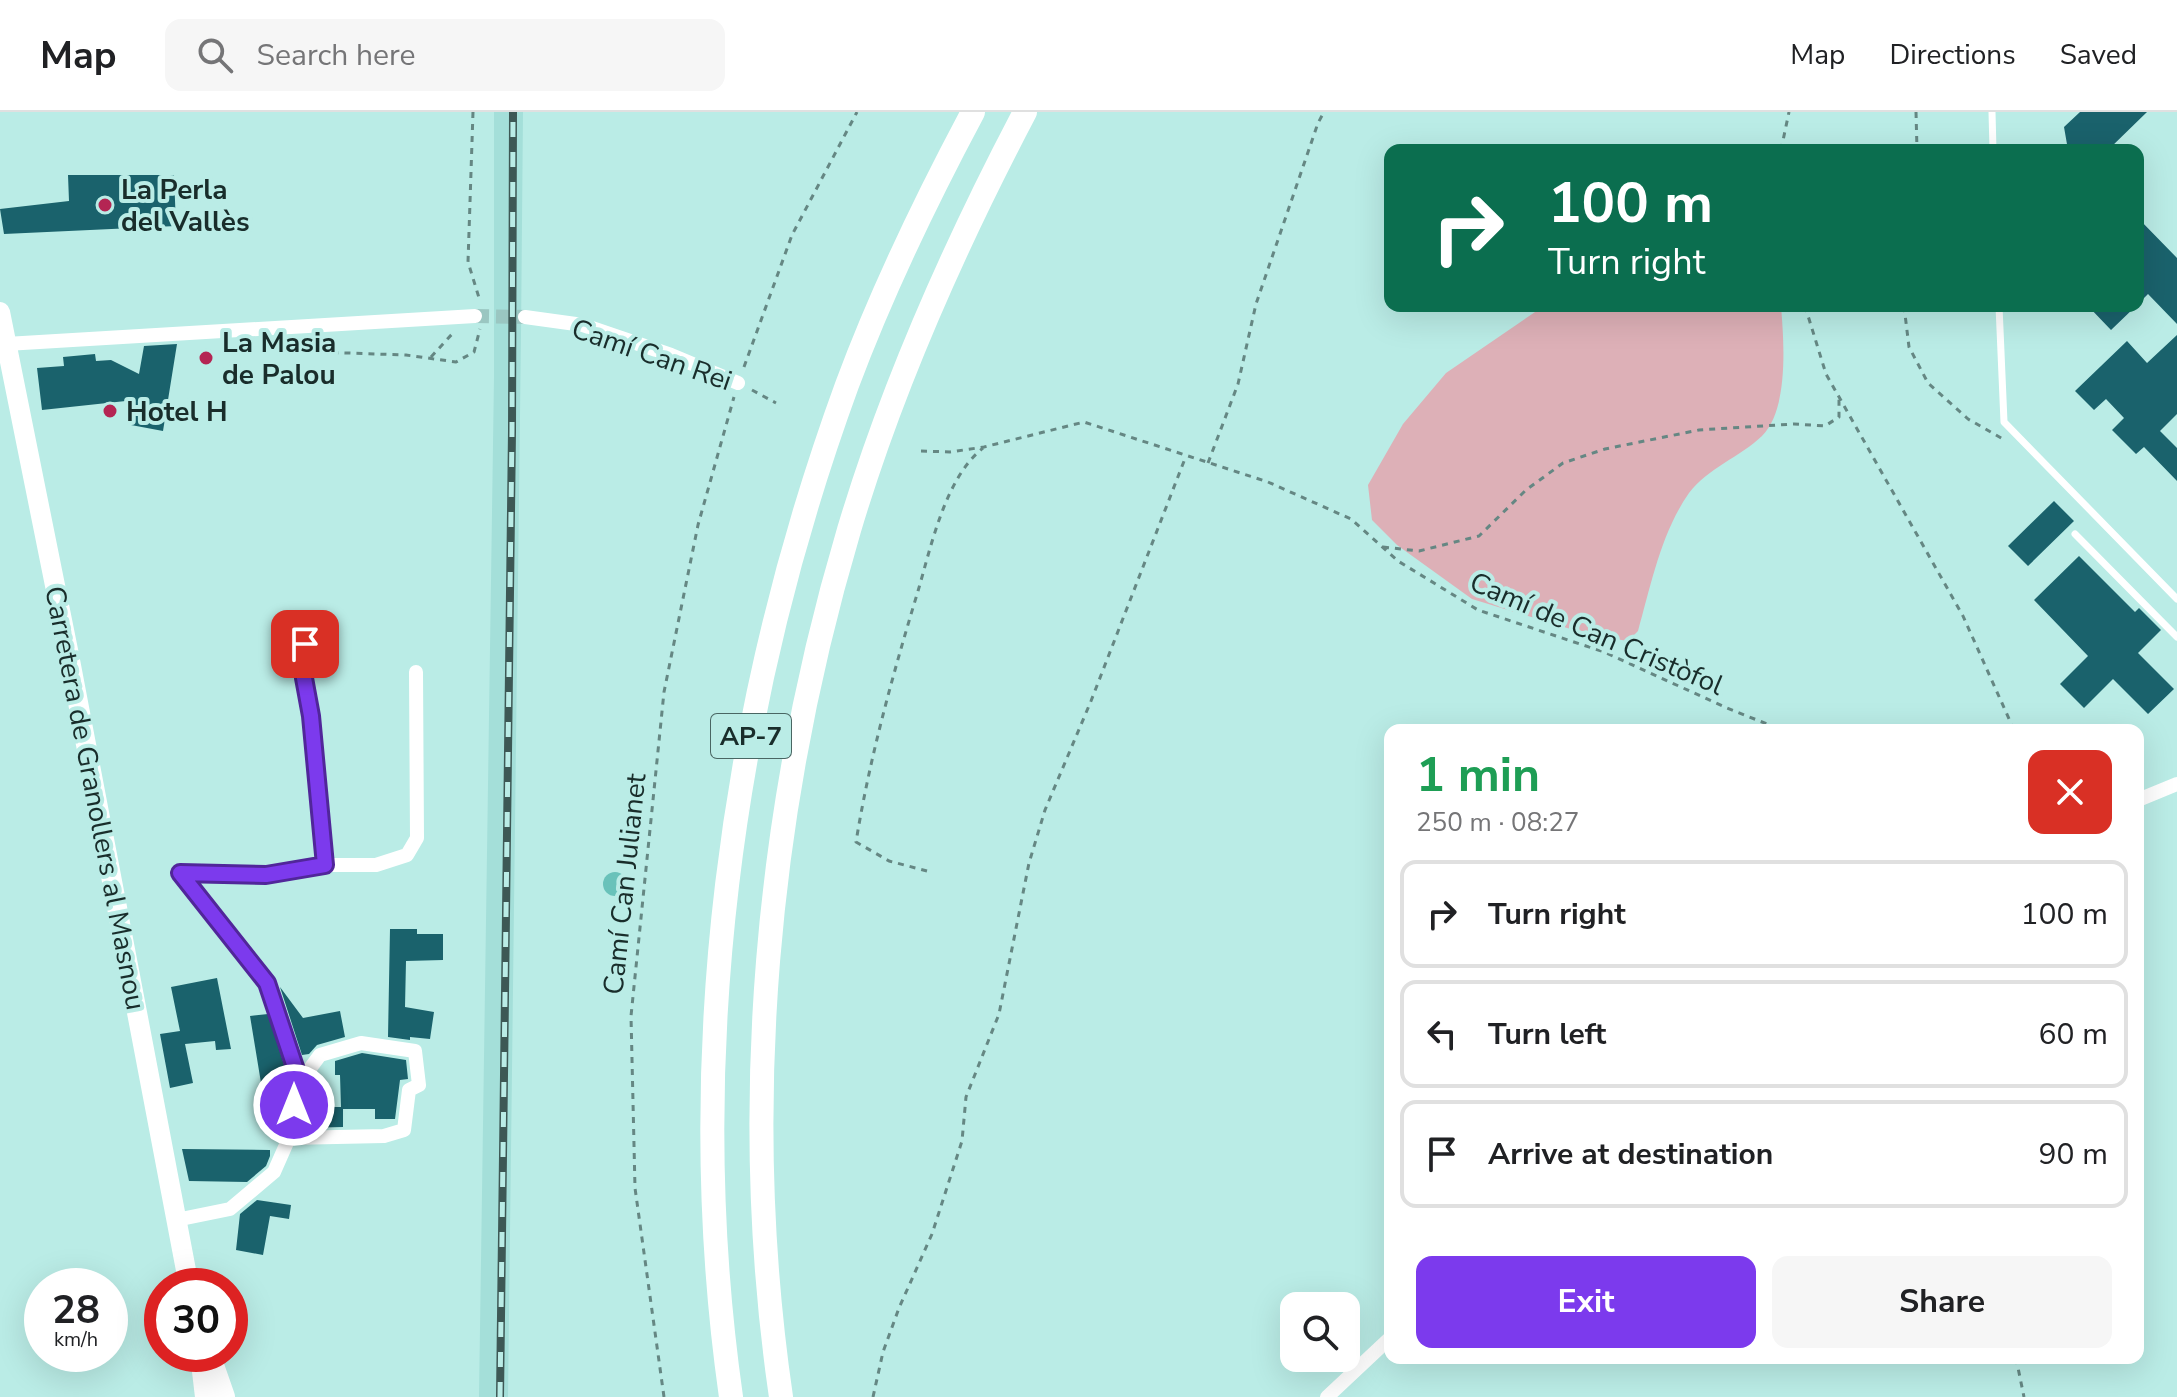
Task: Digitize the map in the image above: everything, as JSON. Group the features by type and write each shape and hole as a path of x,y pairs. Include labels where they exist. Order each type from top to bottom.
{"highway":[{"name":"AP-7","path":"731,1397 717,1250 714,1040 721,940 747,756 770,646 801,524 847,384 892,276 973,112"},
{"name":"AP-7","path":"781,1397 765,1244 763,1040 768,954 780,854 797,754 819,644 849,530 892,404 940,288 1025,112"},
{"path":"214,1372 223,1397"}],"main road":[{"name":"Carretera de Granollers al Masnou","path":"0,312 72,670 185,1268"},
{"path":"202,1372 205,1397"}],"street":[{"path":"6,344 478,316"},
{"name":"Camí Can Rei","path":"525,317 583,325 671,355 738,383"},
{"path":"305,644 304,678 311,716 325,865"},
{"path":"300,1082 267,983 180,873 266,875 325,865 376,865 407,855 417,838 416,672"},
{"path":"2144,798 2177,784"},
{"path":"176,1220 230,1209 274,1172 289,1138 300,1082 320,1055 361,1043 415,1051 419,1085 409,1090 404,1130 384,1136 289,1138"},
{"path":"1327,1397 1384,1344"}],"lane":[{"path":"1992,112 1993,144"},
{"path":"1999,312 2004,422 2177,599"},
{"path":"2075,534 2177,637"}],"path":[{"path":"262,343 318,352 406,355 456,362 474,352 480,333 480,300 468,262 473,112"},
{"name":"Camí Can Julianet","path":"664,1397 635,1188 631,1016 664,692 698,525 738,383 792,235 857,112"},
{"path":"1208,463 1238,384 1256,304 1324,112"},
{"path":"1782,144 1789,112"},
{"path":"1916,112 1917,144"},
{"path":"1807,312 1826,374 1963,616 2011,724"},
{"path":"1905,312 1909,347 1928,383 1968,419 1999,439 2023,441"},
{"path":"430,358 461,324"},
{"name":"Camí Can Rei","path":"738,383 776,403"},
{"path":"1382,547 1419,551 1479,536 1526,490 1563,463 1605,449 1699,430 1794,424 1825,426 1839,417 1839,397"},
{"name":"Camí de Can Cristòfol","path":"984,447 1084,422 1268,482 1351,519 1398,561 1478,610 1604,652 1767,724"},
{"path":"921,451 950,452 984,447"},
{"path":"927,871 889,861 856,842 887,692 946,502 970,458 984,447"},
{"path":"873,1397 883,1352 932,1234 962,1141 966,1097 999,1014 1029,863 1045,810 1091,701 1186,456"},
{"path":"2017,1364 2024,1397"}],"shaded area":[{"path":"494,112 523,112 521,334 508,1397 479,1397 494,377"},
{"path":"1535,312 1781,312 1783,374 1771,424 1762,436 1705,476 1689,493 1664,542 1638,631 1628,641 1590,635 1472,599 1397,545 1372,520 1368,485 1403,424 1446,373"},
{"path":"615,872 624,875 627,884 624,893 615,896 606,893 603,884 606,875"}],"building":[{"path":"2080,112 2147,112 2114,144 2067,144 2064,127"},
{"name":"La Perla del Vallès","path":"68,175 174,175 176,226 4,234 0,209 69,201"},
{"path":"2144,224 2177,258 2177,324 2148,294 2144,298"},
{"path":"2094,312 2130,312 2111,330"},
{"path":"2177,335 2177,414 2160,431 2177,448 2177,481 2144,447 2136,454 2112,430 2124,418 2106,399 2094,410 2075,391 2127,341 2147,363"},
{"path":"177,344 163,431 131,425 135,400 42,410 37,368 64,366 63,357 95,354 96,361 111,360 139,374 144,346"},
{"path":"2054,501 2074,521 2028,566 2008,546"},
{"path":"2079,556 2135,612 2139,608 2161,630 2138,653 2174,689 2148,714 2113,679 2084,708 2060,684 2088,656 2034,600"},
{"path":"390,929 417,929 417,934 443,934 443,960 406,961 405,1007 434,1012 430,1039 388,1037"},
{"path":"217,978 231,1049 216,1050 215,1041 185,1044 193,1083 170,1088 160,1034 180,1031 171,987"},
{"path":"280,987 303,1018 340,1011 345,1037 317,1045 309,1054 302,1055"},
{"path":"268,1014 290,1083 262,1089 250,1016"},
{"path":"362,1053 406,1060 408,1079 400,1080 395,1119 375,1119 375,1109 343,1109 343,1127 301,1128 305,1107 341,1107 340,1075 335,1075 335,1061"},
{"path":"182,1149 270,1150 270,1156 266,1166 247,1182 189,1181"},
{"path":"257,1200 291,1205 289,1219 270,1216 263,1255 236,1250 240,1214"}],"tunnel":[{"path":"475,316 525,317"}],"railway":[{"path":"500,1397 513,112"}],"place":[{"name":"La Perla del Vallès","path":"105,205"},
{"name":"La Masia de Palou","path":"206,358"},
{"name":"Hotel H","path":"110,411"}],"route":[{"path":"294,1105 300,1082 267,983 180,873 266,875 325,865 311,716 304,678 305,644"}]}
